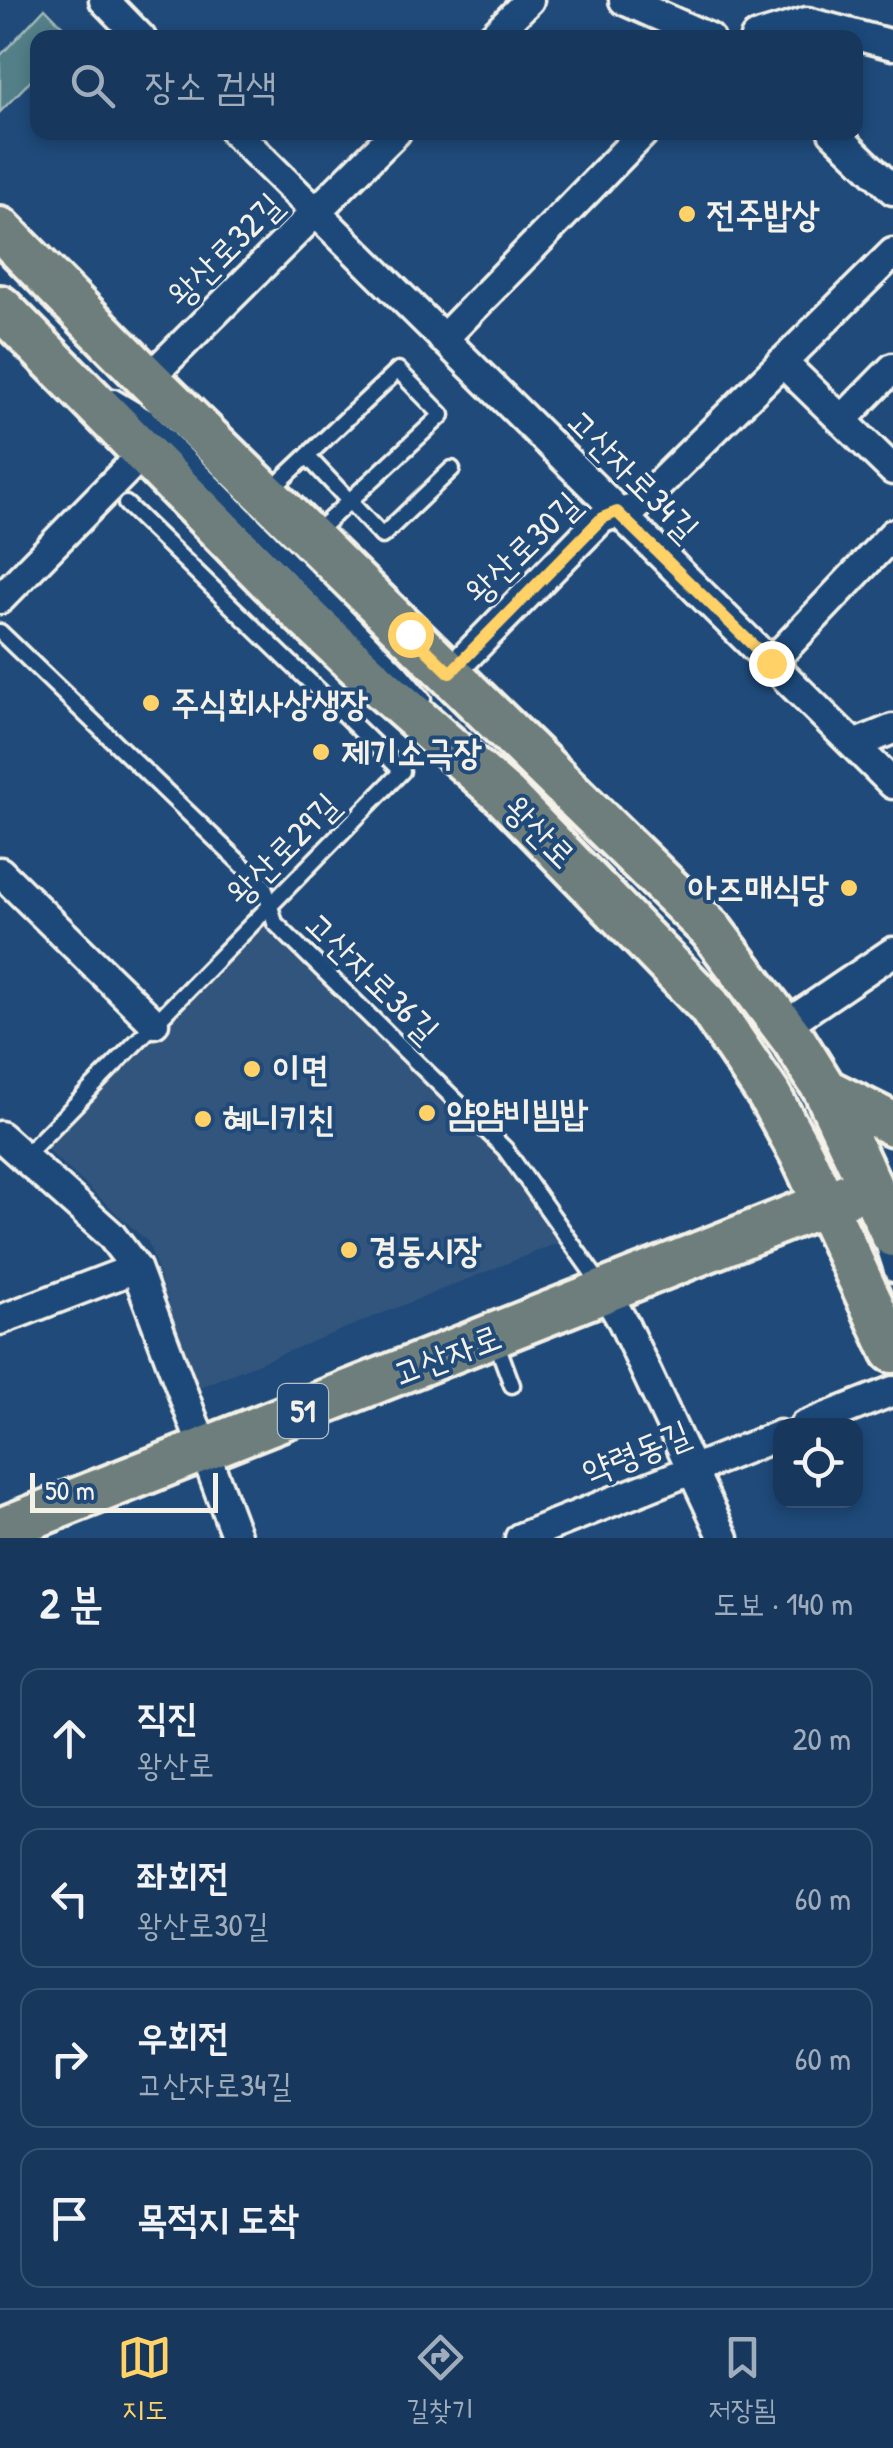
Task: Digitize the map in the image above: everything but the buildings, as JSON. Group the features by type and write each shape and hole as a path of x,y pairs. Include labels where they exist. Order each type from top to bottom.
{"main road":[{"name":"왕산로","path":"0,229 711,930 784,1026 882,1182 893,1234"},
{"name":"왕산로","path":"0,306 302,613 506,797 709,1006 768,1095 826,1203 893,1351"},
{"path":"825,1090 893,1124"},
{"name":"고산자로","path":"0,1530 882,1182"}],"street":[{"path":"104,0 133,30"},
{"path":"499,30 528,0"},
{"path":"624,0 691,30"},
{"path":"780,30 806,22 836,30"},
{"path":"863,37 893,45"},
{"name":"고산자로34길","path":"243,140 893,784"},
{"name":"왕산로32길","path":"148,379 388,140"},
{"path":"443,339 636,140"},
{"path":"840,140 893,190"},
{"name":"왕산로30길","path":"450,673 602,518 636,507 893,253"},
{"path":"782,362 893,470"},
{"path":"842,420 893,368"},
{"path":"0,598 144,452"},
{"path":"771,663 893,534"},
{"path":"854,745 893,730"},
{"path":"6,890 154,1023"},
{"path":"784,1026 893,952"},
{"path":"0,1136 110,1234 136,1268 237,1538"},
{"path":"0,1320 136,1268"},
{"path":"606,1294 623,1322 724,1538"},
{"path":"824,1418 893,1390"},
{"name":"약령동길","path":"520,1538 550,1533 773,1437"}],"lane":[{"path":"50,357 147,418 400,672 506,797"},
{"path":"266,494 398,370 442,415 310,537"},
{"path":"308,456 382,536 452,469"},
{"name":"왕산로29길","path":"22,1158 402,771 126,504"},
{"name":"고산자로36길","path":"0,632 264,886 274,923 505,1149 575,1244 606,1294"},
{"name":"왕산로","path":"882,1182 884,1254 893,1274"},
{"path":"494,1337 512,1385"}],"shaded area":[{"name":"경동시장","path":"264,925 491,1143 560,1242 197,1388 148,1242 41,1144"}],"green space":[{"path":"45,8 66,30 30,30 30,81 0,112 0,56"}],"place":[{"name":"전주밥상","path":"687,214"},
{"name":"주식회사상생장","path":"151,703"},
{"name":"제기소극장","path":"321,752"},
{"name":"아즈매식당","path":"849,888"},
{"name":"이면","path":"252,1069"},
{"name":"얌얌비빔밥","path":"427,1113"},
{"name":"혜니키친","path":"203,1119"},
{"name":"경동시장","path":"349,1250"}],"route":[{"path":"410,634 450,673 602,518 617,512 771,663"}]}
